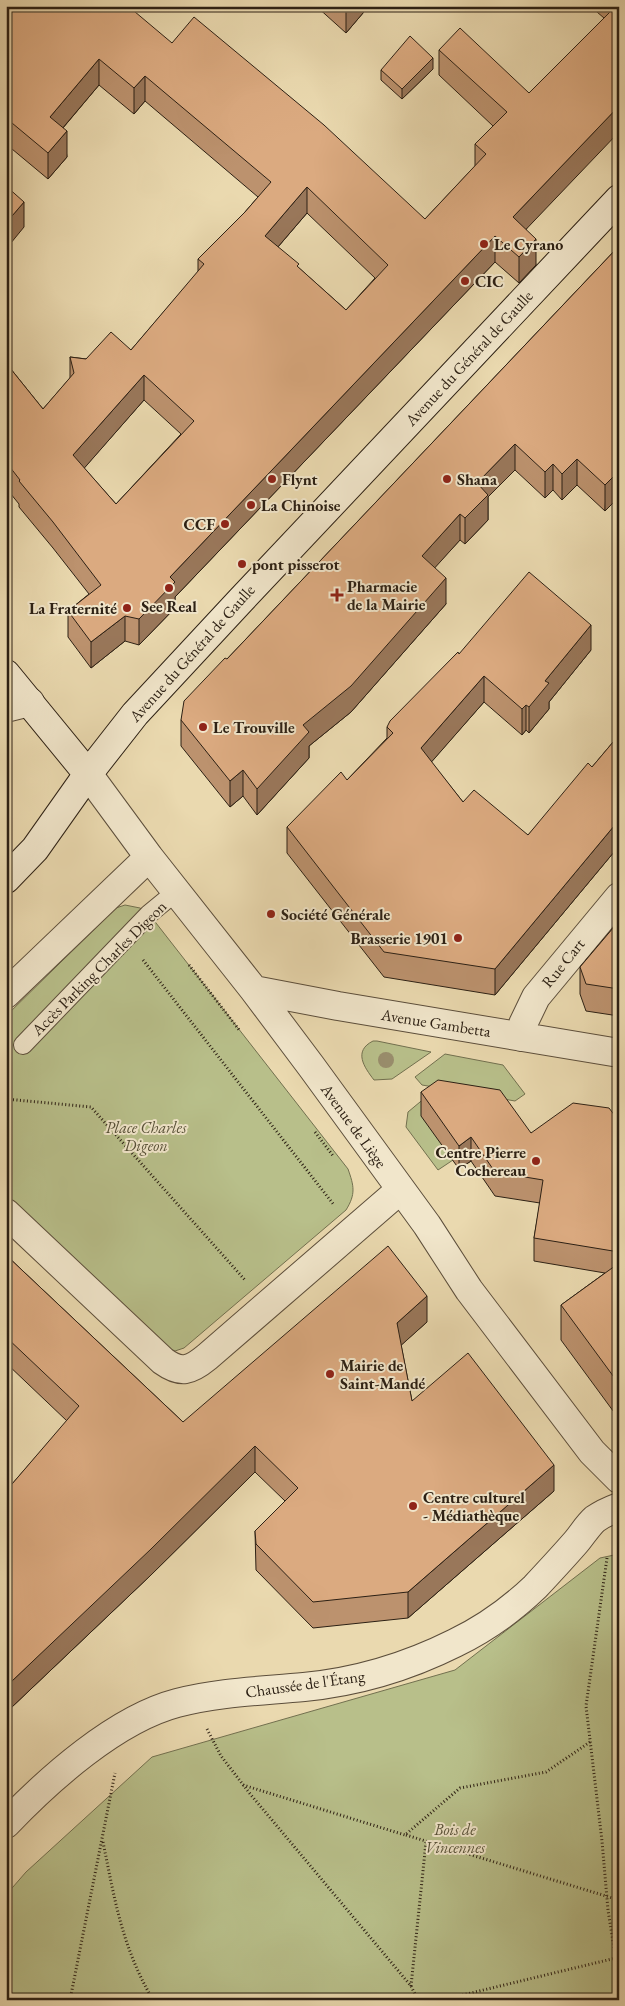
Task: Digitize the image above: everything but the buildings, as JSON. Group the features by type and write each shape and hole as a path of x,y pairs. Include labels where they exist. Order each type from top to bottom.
{"street":[{"name":"Avenue du Général de Gaulle","path":"6,879 35,849 88,774 135,714 618,200"},
{"name":"Avenue de Liège","path":"6,674 18,705 88,774 149,857 254,990 426,1226 469,1290 592,1452 619,1479"},
{"path":"6,994 149,857"},
{"name":"Rue Cart","path":"521,1037 523,1024 536,997 619,897"},
{"name":"Avenue Gambetta","path":"254,990 619,1053"},
{"path":"6,1213 162,1360 174,1368 186,1370 197,1366 400,1190"},
{"name":"Chaussée de l'Étang","path":"6,1824 39,1789 79,1757 130,1722 176,1703 344,1681 384,1672 455,1644 508,1610 534,1588 596,1519 619,1507"}],"lane":[{"name":"Accès Parking Charles Digeon","path":"22,1045 143,920 177,891"}],"path":[{"path":"140,956 335,1206"},
{"path":"6,1099 90,1107 226,1259"},
{"path":"608,1557 586,1706 602,1841 606,1895 619,1980"},
{"path":"192,1700 221,1756 243,1785 411,1986 418,2000"},
{"path":"70,2000 118,1754 130,1722"},
{"path":"405,1835 460,1788 546,1772 590,1742"},
{"path":"243,1785 619,1900"},
{"path":"102,1839 118,1921 129,1953 153,2000"},
{"path":"411,1986 426,1842"},
{"path":"442,2000 616,1958"}],"green space":[{"name":"Place Charles Digeon","path":"125,905 140,908 149,914 348,1169 353,1185 353,1194 346,1210 184,1348 175,1351 165,1347 6,1195 6,1016 116,908"},
{"path":"373,1041 431,1052 392,1079 374,1080 362,1059 363,1049"},
{"path":"445,1054 503,1065 525,1094 515,1101 422,1085 415,1077"},
{"path":"426,1097 453,1160 438,1170 406,1127 408,1112"},
{"name":"Bois de Vincennes","path":"619,1554 619,2000 6,2000 6,1895 26,1872 152,1757 455,1670 600,1558"}],"place":[{"name":"Le Cyrano","path":"484,244"},
{"name":"CIC","path":"465,281"},
{"name":"Flynt","path":"272,479"},
{"name":"Shana","path":"447,479"},
{"name":"La Chinoise","path":"251,505"},
{"name":"CCF","path":"225,524"},
{"name":"pont pisserot","path":"242,564"},
{"name":"See Real","path":"169,588"},
{"name":"Pharmacie de la Mairie","path":"337,595"},
{"name":"La Fraternité","path":"127,608"},
{"name":"Le Trouville","path":"203,727"},
{"name":"Société Générale","path":"271,914"},
{"name":"Brasserie 1901","path":"458,938"},
{"name":"Centre Pierre Cochereau","path":"536,1161"},
{"name":"Mairie de Saint-Mandé","path":"330,1374"},
{"name":"Centre culturel - Médiathèque","path":"413,1506"}]}
